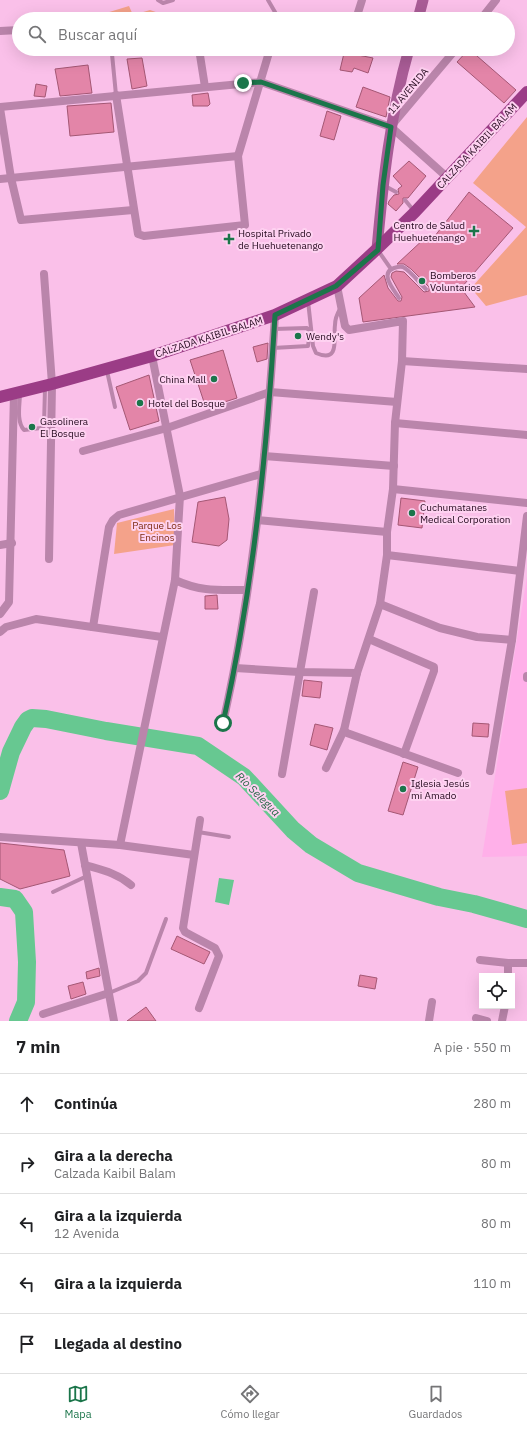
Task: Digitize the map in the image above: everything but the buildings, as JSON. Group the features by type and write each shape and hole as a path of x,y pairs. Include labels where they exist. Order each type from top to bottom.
{"main road":[{"name":"CALZADA KAIBIL BALAM","path":"0,396 48,385 152,356 275,315 308,301 336,286 378,250 448,178 527,92"}],"street":[{"path":"358,12 362,0"},
{"path":"420,12 423,0"},
{"path":"486,12 496,0"},
{"path":"0,32 12,31"},
{"path":"200,56 205,86"},
{"path":"116,95 128,166 133,210 138,233 142,236 245,225 238,156 268,56"},
{"path":"378,250 383,185 391,127 408,56"},
{"name":"11 AVENIDA","path":"391,127 450,56"},
{"path":"133,210 20,219 11,178 0,108 205,86 261,82 391,127 448,178"},
{"path":"0,179 238,156"},
{"path":"44,274 48,385 50,559"},
{"path":"326,768 344,730 357,673 380,604 387,555 387,532 393,489 395,423 402,361 403,321 349,330 345,326 336,286"},
{"path":"223,723 235,668 257,520 270,392 275,315"},
{"path":"120,845 175,580 180,496 152,356"},
{"path":"402,361 527,369"},
{"path":"0,614 9,602 17,392"},
{"path":"83,451 167,428 270,392 397,402"},
{"path":"395,423 527,435"},
{"path":"264,456 394,466"},
{"path":"93,626 110,527 113,520 119,515 180,496 261,474"},
{"path":"393,489 527,503"},
{"path":"490,771 512,640 527,516"},
{"path":"257,520 387,532"},
{"path":"0,545 12,543"},
{"path":"387,555 520,571"},
{"path":"175,580 191,588 202,590 247,590"},
{"path":"282,774 314,592"},
{"path":"380,604 440,628 477,637 512,640"},
{"path":"0,632 6,627 36,619 93,626 114,632 162,637"},
{"path":"369,639 434,667 434,671 404,754"},
{"path":"235,668 299,672 357,673"},
{"path":"344,730 347,733 458,773"},
{"path":"199,1008 219,956 215,948 185,932 183,928 200,820"},
{"path":"0,837 120,845 194,855"},
{"path":"80,843 114,1021"},
{"path":"85,865 112,872 122,877 131,885"},
{"path":"480,960 508,963 527,963"},
{"path":"508,963 508,973"},
{"path":"43,1014 108,993"},
{"path":"429,1021 432,1002"},
{"path":"502,1021 504,1009"},
{"path":"476,1018 487,1021"}],"lane":[{"path":"158,0 163,3 173,0"},
{"path":"268,0 275,12"},
{"path":"112,56 116,95"},
{"path":"383,185 396,192"},
{"path":"405,200 415,212"},
{"path":"378,250 391,269"},
{"path":"399,298 387,277 387,273 391,269 399,266 404,267 426,289"},
{"path":"308,301 314,349 318,354 327,355 332,353 335,348 335,319 341,308"},
{"path":"273,348 305,348 309,345 310,340 310,332 307,328 274,329"},
{"path":"106,369 115,407"},
{"path":"17,392 19,419 21,427 24,430 41,428 44,426 48,411"},
{"path":"198,832 229,837"},
{"path":"53,892 87,876"},
{"path":"108,993 138,981 146,973 166,919"}],"shaded area":[{"path":"527,576 527,856 482,857"},
{"path":"219,878 234,880 229,905 215,902"}],"green space":[{"path":"129,6 132,12 109,12"},
{"path":"150,10 156,12 143,12"},
{"path":"527,117 527,295 486,306 471,288 526,227 473,183"},
{"name":"Parque Los Encinos","path":"174,509 175,545 114,554 117,523"},
{"path":"527,788 527,843 512,845 505,791"}],"waterway":[{"name":"Río Selegua","path":"0,791 11,752 23,727 28,720 32,718 46,719 106,731 198,746 244,777 293,830 311,845 358,873 439,897 474,904 527,919"},
{"name":"Río Selegua","path":"0,897 15,899 24,912 27,962 26,1002 18,1021"}],"place":[{"name":"Centro de Salud Huehuetenango","path":"474,231"},
{"name":"Hospital Privado de Huehuetenango","path":"229,239"},
{"name":"Bomberos Voluntarios","path":"422,281"},
{"name":"Wendy's","path":"298,336"},
{"name":"China Mall","path":"214,379"},
{"name":"Hotel del Bosque","path":"140,403"},
{"name":"Gasolinera El Bosque","path":"32,427"},
{"name":"Cuchumatanes Medical Corporation","path":"412,513"},
{"name":"Iglesia Jesús mi Amado","path":"403,789"}],"route":[{"path":"223,723 235,668 257,520 270,392 275,315 308,301 336,286 378,250 383,185 391,127 261,82 243,83"}]}
